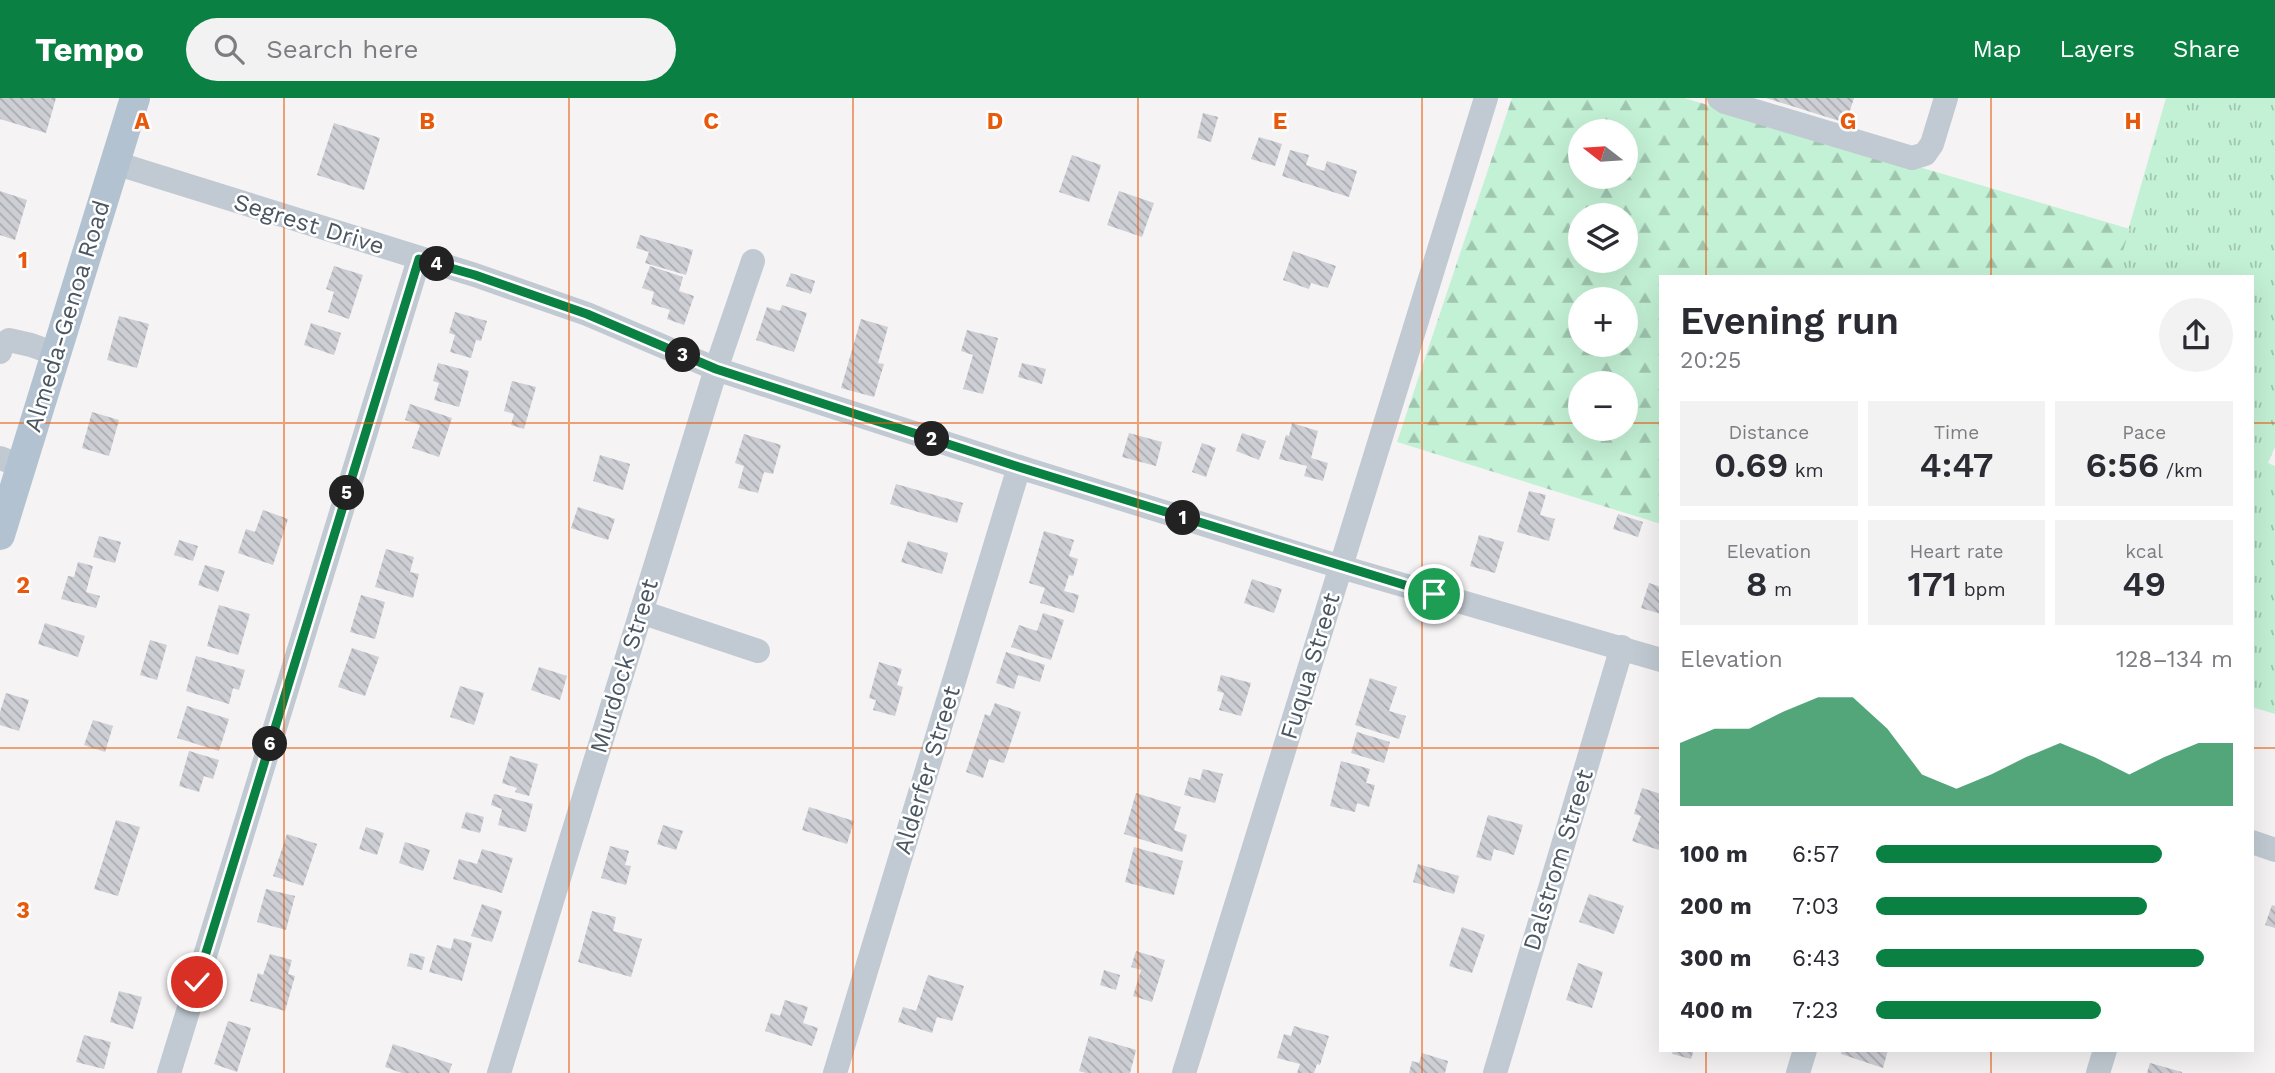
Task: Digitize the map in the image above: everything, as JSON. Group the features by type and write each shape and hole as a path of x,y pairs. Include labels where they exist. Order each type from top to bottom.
{"main road":[{"name":"Almeda-Genoa Road","path":"0,535 11,462 56,354 135,98"}],"street":[{"name":"Fuqua Street","path":"1184,1073 1486,98"},
{"path":"1719,98 1912,158 1925,154 1932,145 1946,98"},
{"name":"Segrest Drive","path":"115,163 475,275 587,314 716,369 1019,467 1340,567 1659,659"},
{"path":"169,1073 419,259"},
{"name":"Murdock Street","path":"499,1073 716,369 753,261"},
{"path":"0,352 2,345 9,341 56,354"},
{"name":"Alderfer Street","path":"835,1073 1019,467"},
{"path":"641,612 758,650"},
{"name":"Dalstrom Street","path":"1495,1073 1622,648"},
{"path":"2254,843 2275,850"},
{"path":"1798,1073 1804,1052"},
{"path":"2098,1073 2104,1052"}],"green space":[{"path":"1512,98 1684,98 2130,229 2115,275 1659,275 1659,523 1397,442"},
{"path":"2166,98 2275,98 2275,447 2268,463 2275,466 2275,714 2254,708 2254,275 2115,275"}],"building":[{"path":"0,98 56,98 46,133 0,119"},
{"path":"1766,98 1854,98 1846,123"},
{"path":"1203,113 1218,117 1211,142 1197,138"},
{"path":"334,123 380,138 364,190 317,175"},
{"path":"1259,137 1282,144 1275,166 1251,159"},
{"path":"1290,150 1309,155 1306,165 1324,171 1327,161 1357,171 1349,197 1282,176"},
{"path":"1072,155 1101,165 1089,202 1059,192"},
{"path":"0,191 27,200 15,240 0,235"},
{"path":"1119,191 1154,203 1142,237 1107,225"},
{"path":"640,235 693,250 686,275 645,263 649,252 636,248"},
{"path":"1293,251 1336,266 1328,288 1311,283 1309,289 1283,280"},
{"path":"334,266 363,275 349,319 328,312 334,292 326,289"},
{"path":"650,266 683,277 679,291 694,296 684,325 667,319 670,310 651,304 654,292 642,288"},
{"path":"791,273 815,281 811,294 786,286"},
{"path":"782,305 807,313 794,352 756,340 767,307 780,311"},
{"path":"455,312 487,321 481,341 476,340 471,358 450,352 455,335 449,333"},
{"path":"119,316 149,324 137,368 107,360"},
{"path":"861,319 888,327 878,363 884,364 874,397 841,388"},
{"path":"311,323 341,333 334,355 304,345"},
{"path":"967,330 998,338 983,394 963,389 973,355 961,351"},
{"path":"438,363 469,371 459,407 434,400 439,383 433,381"},
{"path":"1022,363 1046,369 1042,384 1018,377"},
{"path":"512,381 536,387 524,429 511,425 514,414 504,411"},
{"path":"410,404 452,418 439,457 412,448 420,425 405,420"},
{"path":"92,412 119,420 109,456 82,448"},
{"path":"1292,423 1318,431 1311,458 1328,463 1323,481 1304,476 1307,466 1279,459"},
{"path":"1129,433 1162,442 1156,466 1122,457"},
{"path":"1242,433 1266,441 1259,460 1236,451"},
{"path":"744,434 781,445 773,474 764,472 758,493 738,488 744,466 735,463"},
{"path":"1202,443 1216,448 1206,477 1192,472"},
{"path":"600,455 630,464 623,490 593,481"},
{"path":"896,484 963,503 957,523 890,504"},
{"path":"1529,491 1546,495 1540,515 1555,519 1549,541 1517,532"},
{"path":"578,507 615,519 608,540 571,528"},
{"path":"263,510 288,519 273,565 238,553 246,529 255,532"},
{"path":"1618,514 1643,522 1638,537 1613,529"},
{"path":"1044,531 1074,540 1069,556 1078,559 1073,576 1069,575 1064,591 1079,595 1074,613 1040,603 1045,588 1029,583"},
{"path":"1479,535 1504,542 1495,573 1470,566"},
{"path":"99,536 121,542 115,563 93,557"},
{"path":"179,540 198,546 193,561 174,555"},
{"path":"908,541 948,553 942,574 901,562"},
{"path":"386,549 414,557 410,572 419,574 413,598 375,587"},
{"path":"78,562 93,566 86,592 100,596 96,608 61,599 68,576 74,577"},
{"path":"205,565 225,571 218,592 198,585"},
{"path":"1252,579 1282,589 1274,613 1244,603"},
{"path":"1649,583 1659,586 1659,613 1641,608"},
{"path":"361,595 385,602 375,639 350,632"},
{"path":"219,605 250,614 238,655 207,646"},
{"path":"1043,613 1064,620 1051,660 1011,647 1019,625 1037,631"},
{"path":"45,623 85,636 78,657 38,644"},
{"path":"150,640 167,645 157,680 140,675"},
{"path":"352,648 379,657 365,696 338,687"},
{"path":"1006,652 1045,665 1040,682 1018,675 1014,689 996,683"},
{"path":"196,656 245,670 239,690 233,688 229,704 186,691"},
{"path":"879,662 902,669 897,685 903,687 895,716 873,710 876,700 869,698"},
{"path":"539,667 567,676 560,700 531,690"},
{"path":"1221,675 1251,683 1241,716 1219,710 1224,693 1217,691"},
{"path":"1370,678 1397,687 1389,711 1406,716 1399,739 1355,725"},
{"path":"460,686 484,693 474,725 450,717"},
{"path":"6,693 29,700 19,731 0,725 0,712"},
{"path":"995,703 1021,712 1004,763 989,759 983,778 966,772 985,714 990,716"},
{"path":"187,706 229,719 219,751 177,738"},
{"path":"93,720 113,726 105,752 84,745"},
{"path":"1357,732 1390,742 1384,763 1351,753"},
{"path":"189,751 219,760 213,779 204,776 199,792 179,786"},
{"path":"510,756 538,764 529,796 515,792 517,788 502,783"},
{"path":"1341,761 1370,769 1366,783 1375,785 1369,807 1357,803 1355,812 1330,806"},
{"path":"1203,769 1223,774 1215,803 1184,795 1189,777 1200,780"},
{"path":"1642,788 1659,793 1659,850 1632,841 1641,816 1634,814"},
{"path":"1136,793 1181,807 1174,830 1187,835 1182,852 1124,834"},
{"path":"494,794 533,804 526,832 498,825 502,809 491,805"},
{"path":"809,807 854,821 847,844 802,830"},
{"path":"466,812 484,817 480,833 461,828"},
{"path":"1488,815 1523,825 1514,855 1494,849 1491,861 1476,857"},
{"path":"116,820 140,827 118,896 94,889"},
{"path":"663,825 683,831 676,850 657,844"},
{"path":"366,827 384,833 377,855 359,849"},
{"path":"287,834 317,844 303,886 273,876"},
{"path":"405,842 430,850 423,871 399,863"},
{"path":"610,846 629,851 625,865 631,866 626,885 601,878"},
{"path":"1134,847 1183,861 1174,895 1125,882"},
{"path":"482,849 513,858 502,893 453,879 459,859 477,864"},
{"path":"1418,864 1459,876 1454,894 1413,882"},
{"path":"266,889 295,896 286,930 257,922"},
{"path":"1589,894 1624,906 1614,934 1579,922"},
{"path":"482,904 502,911 492,942 471,936"},
{"path":"2272,905 2275,906 2275,928 2265,925"},
{"path":"592,911 616,917 613,931 642,939 631,977 578,962"},
{"path":"1462,927 1485,935 1472,973 1449,966"},
{"path":"454,938 472,943 462,981 429,972 437,945 451,949"},
{"path":"1136,951 1165,960 1152,1002 1133,996 1141,970 1131,967"},
{"path":"410,953 425,957 422,970 407,966"},
{"path":"270,954 292,960 288,974 295,976 285,1011 250,1001 258,973 263,975"},
{"path":"1578,963 1603,972 1592,1008 1566,1000"},
{"path":"1104,970 1120,975 1116,990 1100,985"},
{"path":"928,975 964,986 952,1021 937,1017 932,1033 898,1022 903,1007 916,1011"},
{"path":"119,991 142,997 133,1029 110,1022"},
{"path":"785,1000 808,1007 803,1023 818,1028 812,1046 765,1031 771,1013 780,1016"},
{"path":"228,1021 251,1028 237,1072 214,1064"},
{"path":"1294,1026 1329,1036 1320,1065 1317,1064 1314,1073 1297,1073 1300,1064 1277,1058 1284,1034 1291,1036"},
{"path":"84,1035 111,1042 104,1069 76,1062"},
{"path":"1089,1036 1136,1050 1130,1073 1079,1071"},
{"path":"393,1044 452,1064 449,1073 402,1073 385,1067"},
{"path":"1672,1052 1693,1052 1691,1059"},
{"path":"1842,1052 1887,1052 1883,1068"},
{"path":"1422,1053 1448,1061 1445,1073 1409,1073 1412,1061 1419,1063"},
{"path":"2150,1063 2182,1072 2182,1073 2147,1073"}],"route":[{"path":"197,982 419,259 475,275 587,314 716,369 1019,467 1434,594"}]}
